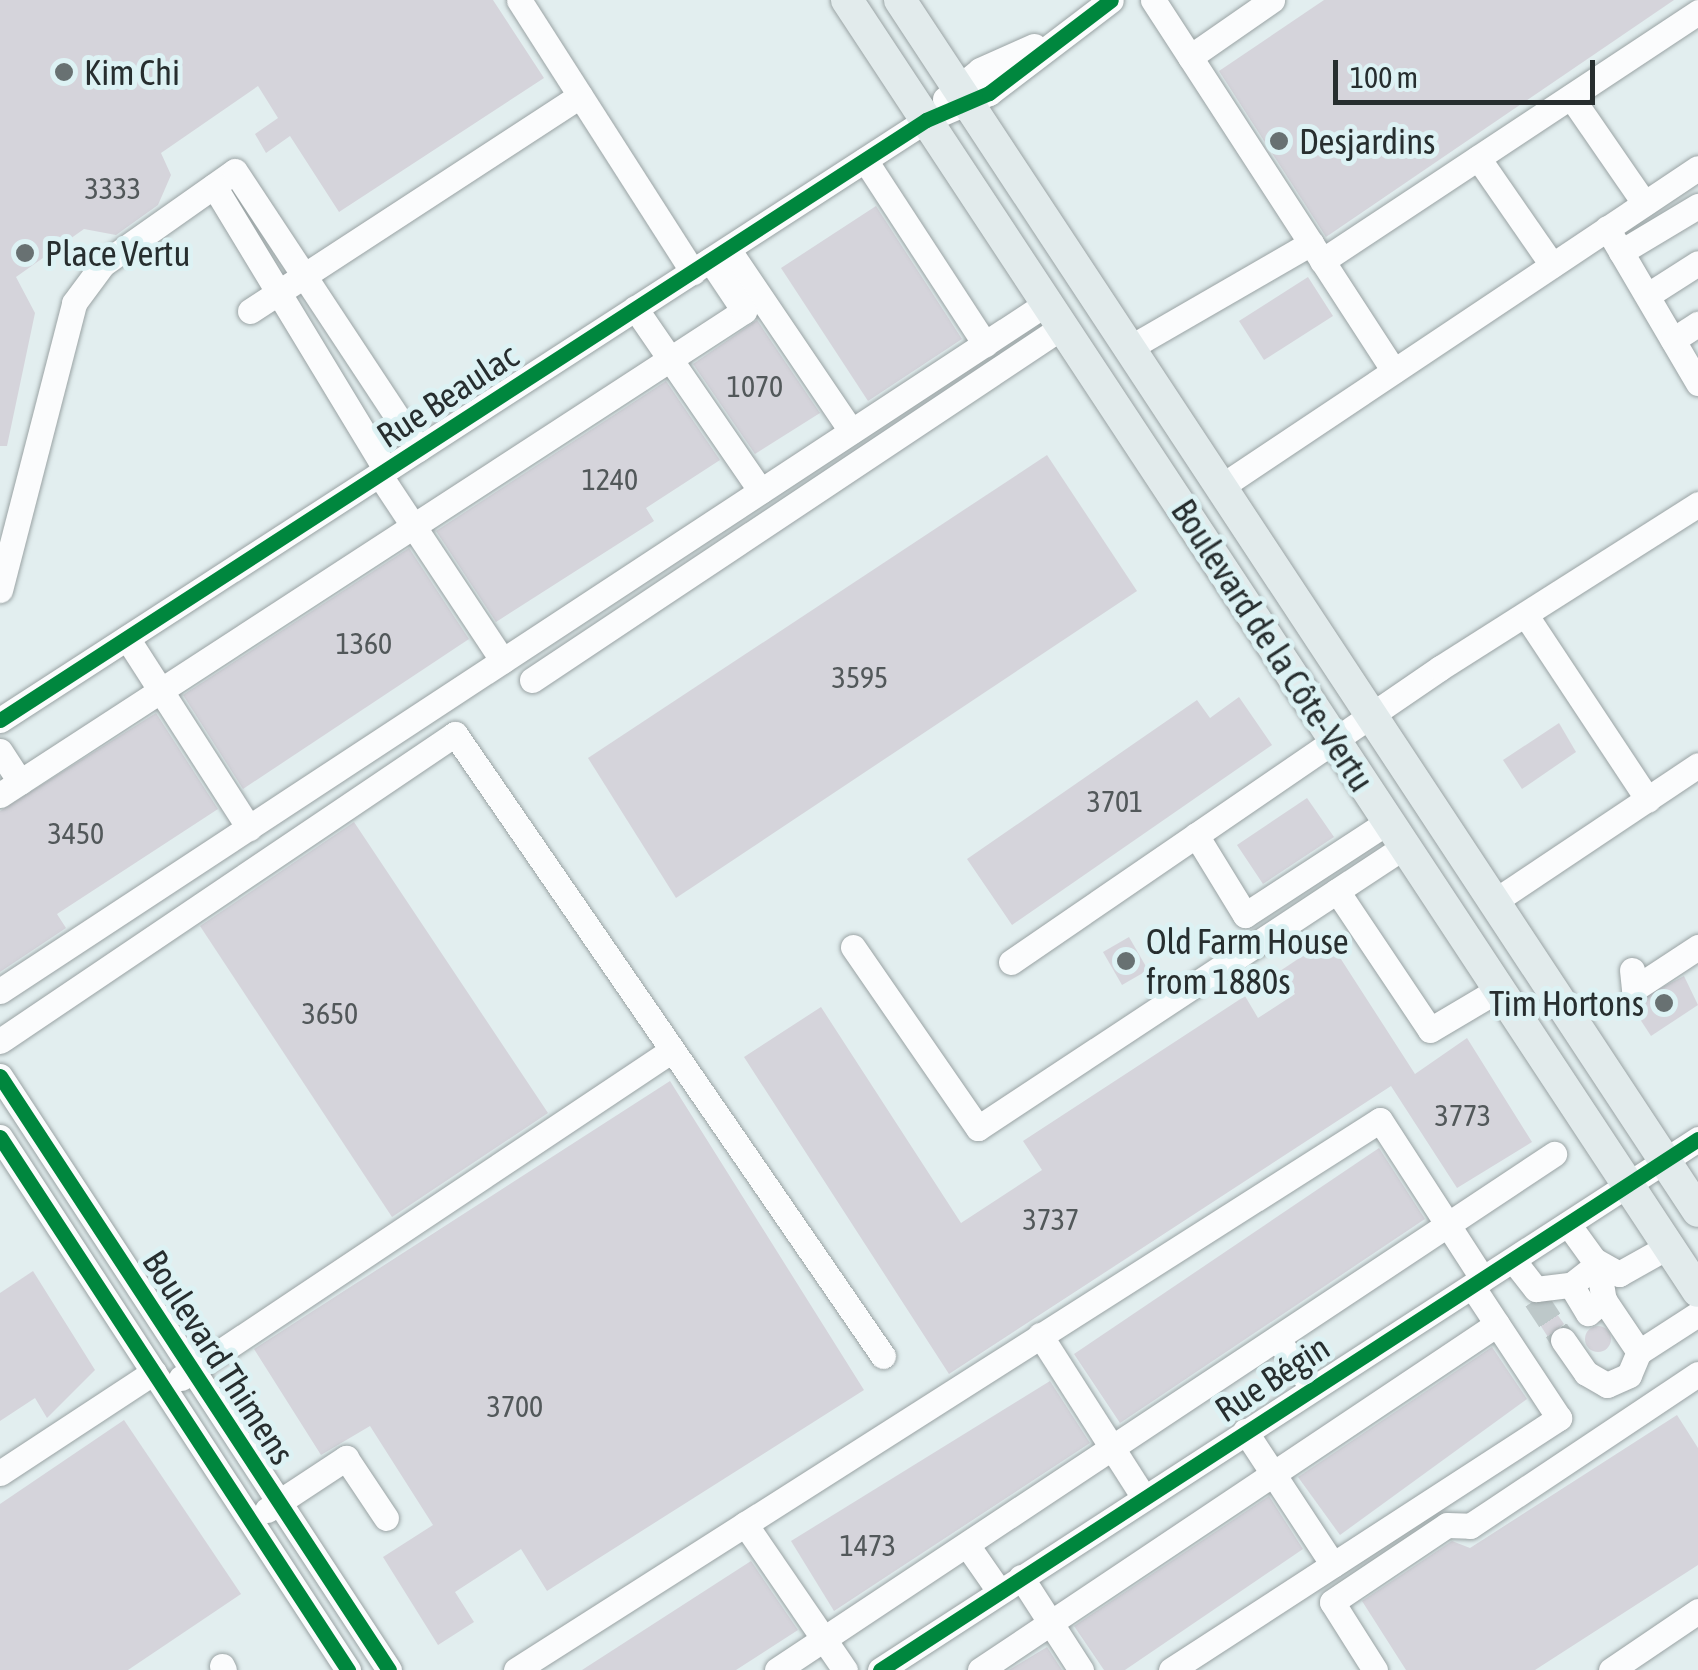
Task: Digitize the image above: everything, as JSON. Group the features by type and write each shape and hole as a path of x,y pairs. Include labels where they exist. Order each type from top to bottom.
{"main road":[{"name":"Boulevard de la Côte-Vertu","path":"846,0 1698,1291"},
{"name":"Boulevard de la Côte-Vertu","path":"900,0 1698,1211"}],"street":[{"path":"519,0 580,96 852,432"},
{"name":"Rue Beaulac","path":"0,720 1111,0"},
{"path":"1154,0 1394,371"},
{"path":"1190,56 1272,0"},
{"path":"1131,347 1316,252 1478,158 1698,12"},
{"path":"250,311 580,96"},
{"path":"1571,97 1644,203"},
{"path":"1478,158 1552,265"},
{"path":"865,160 985,344"},
{"path":"1222,486 1698,168"},
{"path":"224,179 304,276 418,450"},
{"path":"224,179 278,292 414,526 503,660"},
{"path":"0,590 74,303 103,264 224,179"},
{"path":"1621,252 1698,206"},
{"path":"1606,228 1695,371"},
{"path":"0,751 10,788 744,312 710,260"},
{"path":"1648,295 1698,262"},
{"path":"636,308 761,491"},
{"path":"0,992 985,344 1055,315"},
{"path":"532,680 1055,315"},
{"path":"1673,340 1698,324"},
{"path":"1011,962 1373,715 1698,504"},
{"path":"1527,617 1648,800"},
{"path":"127,638 249,828"},
{"path":"0,1040 455,734 883,1356"},
{"path":"1496,901 1698,765"},
{"path":"1196,835 1245,914 1397,834"},
{"path":"854,947 978,1128 1337,891 1397,834"},
{"path":"1337,891 1430,1030 1499,989"},
{"path":"1632,970 1634,989 1698,947"},
{"path":"0,1473 159,1381 192,1370 672,1050"},
{"name":"Boulevard Thimens","path":"0,1076 389,1670"},
{"path":"516,1670 1380,1120 1450,1228 1497,1324 1559,1418 1172,1670"},
{"name":"Boulevard Thimens","path":"0,1137 348,1670"},
{"name":"Rue Bégin","path":"880,1670 1698,1139"},
{"path":"776,1670 1450,1228 1554,1154"},
{"path":"1568,1224 1598,1264 1604,1300 1639,1352"},
{"path":"1598,1264 1627,1273 1669,1246"},
{"path":"1512,1260 1532,1291 1571,1285 1598,1264"},
{"path":"1571,1285 1588,1314 1604,1300"},
{"path":"1564,1340 1586,1373 1607,1385 1629,1376 1639,1352 1698,1314"},
{"path":"980,1670 1497,1324"},
{"path":"1040,1335 1143,1496"},
{"path":"1278,1340 1312,1388"},
{"path":"1375,1670 1332,1602 1447,1525 1470,1526 1698,1374"},
{"path":"1245,1430 1333,1565"},
{"path":"251,1521 346,1458 386,1518"},
{"path":"745,1524 845,1670"},
{"path":"967,1545 998,1591"},
{"path":"1021,1576 1081,1670"},
{"path":"1611,1670 1698,1611"}],"building":[{"name":"Place Vertu","path":"0,0 493,0 544,78 339,212 290,136 266,153 255,134 278,118 258,86 161,153 171,175 158,205 116,235 84,229 16,277 35,313 7,446 0,446"},
{"path":"1324,0 1674,0 1326,237 1219,71"},
{"path":"876,206 962,339 868,401 781,268"},
{"path":"1308,277 1333,316 1264,360 1239,321"},
{"path":"757,320 820,413 755,454 693,364"},
{"path":"666,381 720,460 646,508 654,521 496,622 436,531"},
{"path":"1047,455 1137,591 676,898 588,758"},
{"path":"409,548 469,639 243,789 183,695"},
{"path":"1239,697 1272,745 1012,925 967,859 1197,700 1210,718"},
{"path":"156,713 218,809 57,914 66,928 0,972 0,811"},
{"path":"1559,723 1576,752 1522,789 1503,760"},
{"path":"1307,798 1334,837 1263,884 1237,845"},
{"path":"354,822 548,1113 392,1217 200,926"},
{"name":"Old Farm House from 1880s","path":"1129,937 1148,970 1122,985 1103,952"},
{"path":"1328,939 1415,1074 1467,1038 1532,1142 1457,1188 1391,1086 949,1374 744,1057 821,1007 961,1223 1042,1170 1023,1141 1245,996 1258,1018 1295,994 1280,971"},
{"name":"Tim Hortons","path":"1684,976 1698,1005 1651,1036 1630,1004"},
{"path":"670,1081 864,1390 547,1591 521,1549 455,1592 474,1622 438,1645 383,1557 433,1525 370,1426 321,1455 254,1349"},
{"path":"1379,1148 1425,1219 1120,1423 1074,1354"},
{"path":"33,1271 95,1370 47,1418 35,1398 0,1421 0,1293"},
{"path":"1550,1304 1564,1324 1548,1337 1527,1305"},
{"path":"1598,1326 1607,1330 1611,1339 1607,1348 1598,1352 1589,1348 1585,1339 1589,1330"},
{"path":"1492,1347 1527,1399 1340,1535 1298,1477"},
{"path":"1050,1381 1090,1443 834,1611 791,1541"},
{"path":"1677,1415 1698,1448 1698,1565 1535,1670 1406,1670 1362,1601 1452,1541 1470,1548"},
{"path":"124,1420 241,1594 128,1670 0,1670 0,1504"},
{"path":"1269,1496 1303,1549 1125,1670 1104,1670 1074,1626"},
{"path":"751,1561 798,1630 736,1670 582,1670"},
{"path":"1047,1647 1062,1670 1009,1670"}],"tunnel":[{"path":"1536,1299 1563,1340"}],"cycle path":[{"path":"0,720 926,120 989,93 1111,0"},
{"path":"0,1076 389,1670"},
{"path":"0,1137 348,1670"},
{"path":"880,1670 1698,1139"}],"place":[{"name":"Kim Chi","path":"64,72"},
{"name":"Desjardins","path":"1279,141"},
{"name":"Place Vertu","path":"25,253"},
{"name":"Old Farm House from 1880s","path":"1126,961"},
{"name":"Tim Hortons","path":"1664,1003"}]}
